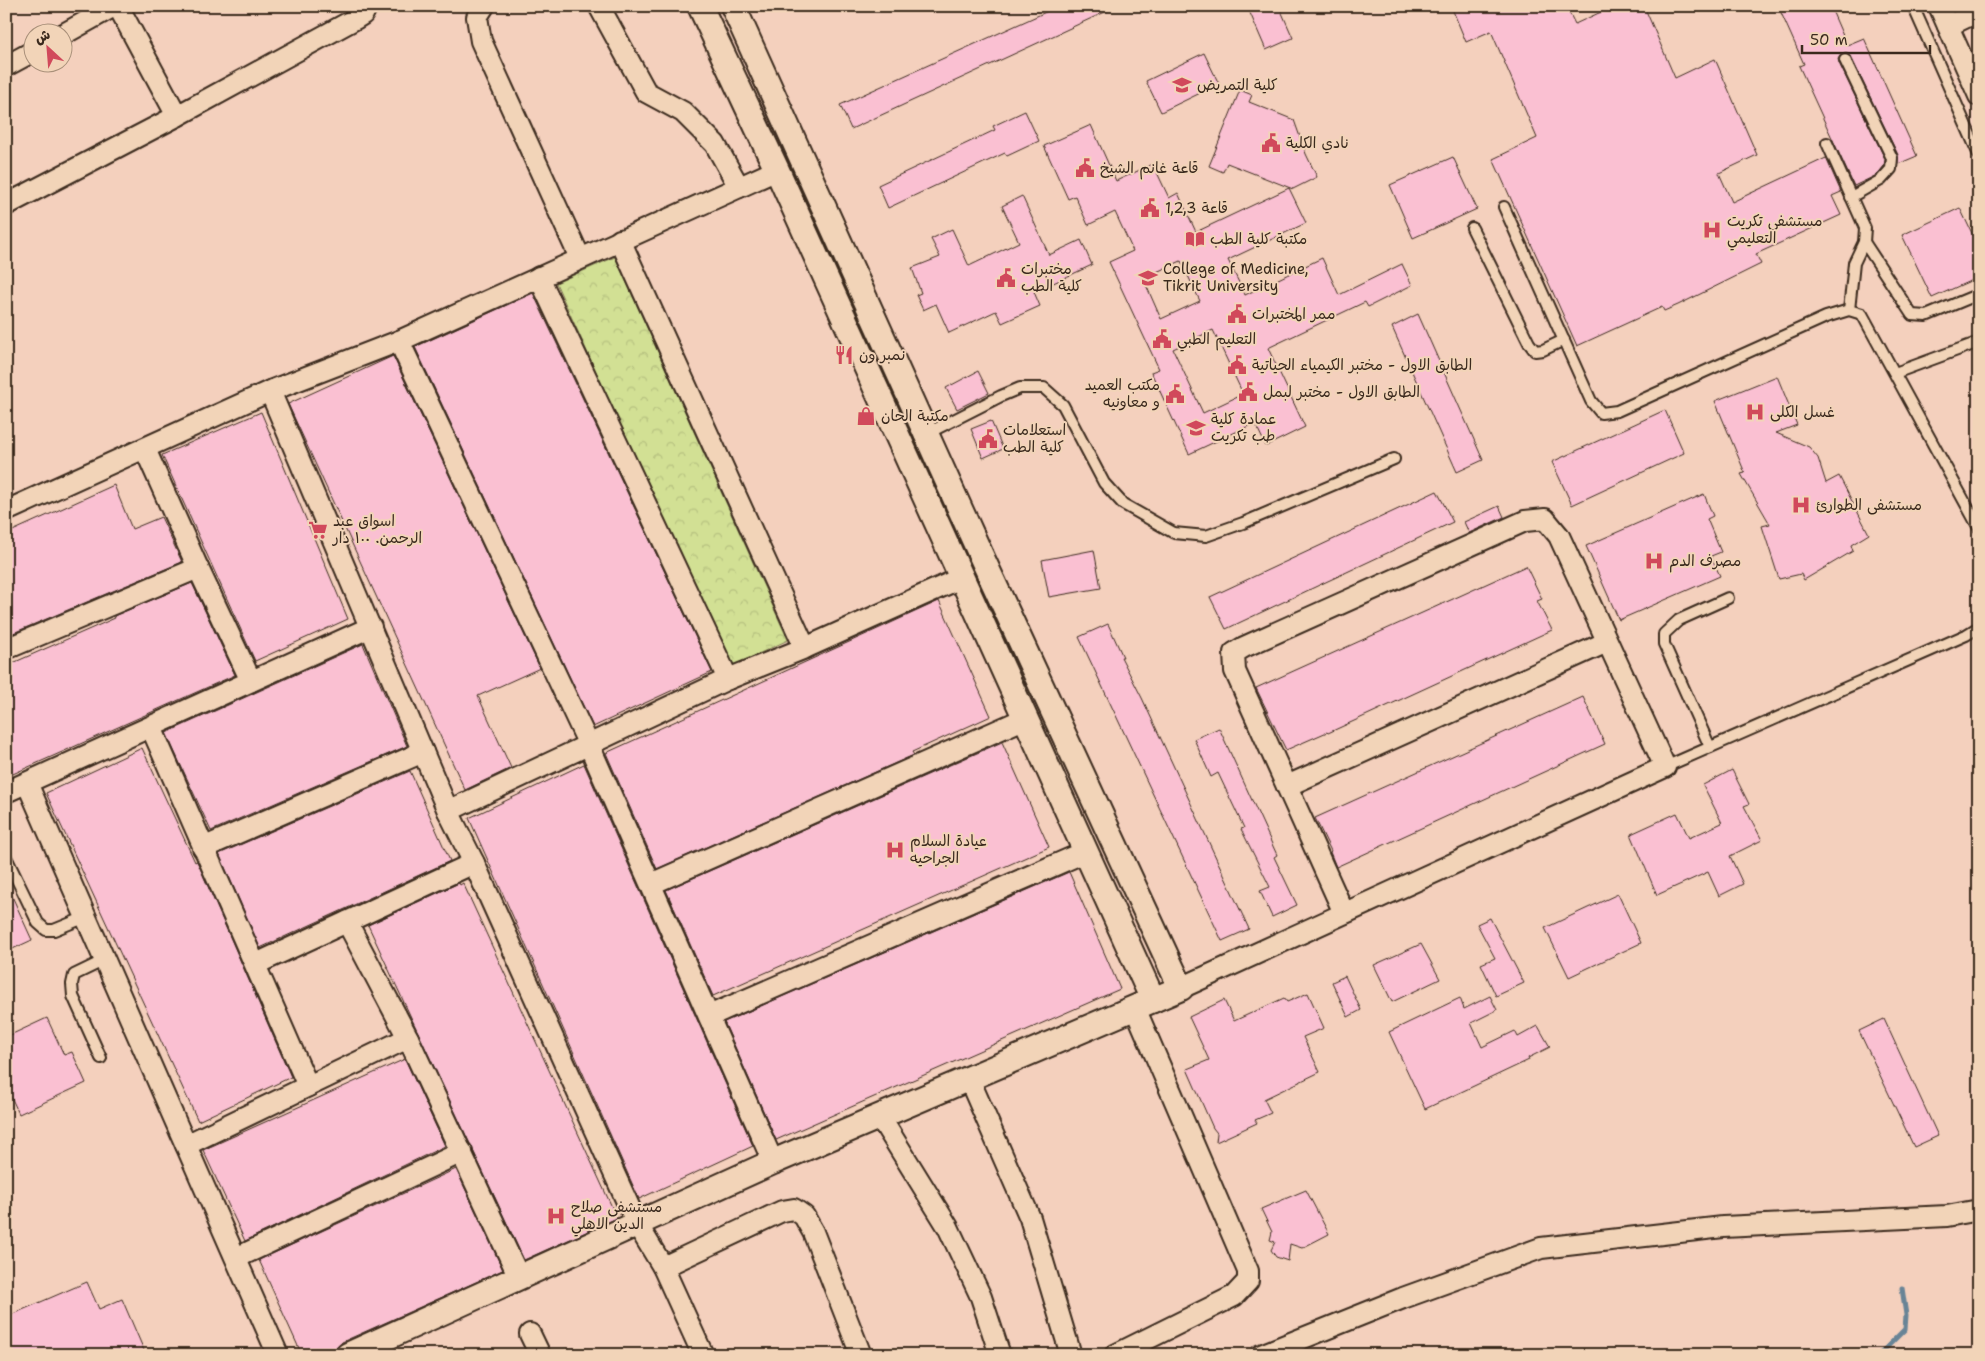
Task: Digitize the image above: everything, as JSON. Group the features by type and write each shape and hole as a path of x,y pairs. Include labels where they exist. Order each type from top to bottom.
{"street":[{"path":"72,30 116,6 177,116"},
{"path":"6,206 355,19 363,14 368,6"},
{"path":"484,6 477,17 481,41 580,258"},
{"path":"599,6 646,92 683,112 715,144 739,187"},
{"path":"700,6 777,170 1085,852 1248,1271 1248,1281 1234,1296 1115,1355"},
{"path":"733,6 926,434 1181,988"},
{"path":"1938,6 1979,96"},
{"path":"1948,26 1979,12"},
{"path":"6,66 22,57"},
{"path":"6,512 270,391 399,341 777,170"},
{"path":"620,240 804,648"},
{"path":"539,277 728,679"},
{"path":"399,341 589,744 773,1162"},
{"path":"867,370 893,359"},
{"path":"270,391 448,811 474,863 637,1224 663,1267 703,1355"},
{"path":"144,449 251,681"},
{"path":"348,1355 773,1162 1181,988 1665,767 1559,536 1545,519 1525,521 1234,653 1234,670 1344,913"},
{"path":"6,649 198,568"},
{"path":"448,811 728,679 804,648 961,578"},
{"path":"6,792 371,628"},
{"path":"1287,786 1607,642"},
{"path":"651,884 1026,718"},
{"path":"151,726 308,1086"},
{"path":"203,848 423,752"},
{"path":"27,783 278,1355"},
{"path":"709,1016 1085,852"},
{"path":"256,964 474,863"},
{"path":"347,922 408,1038 520,1278"},
{"path":"186,1145 408,1038"},
{"path":"969,1079 1030,1218 1071,1355"},
{"path":"880,1117 948,1226 981,1297 1000,1355"},
{"path":"236,1258 462,1152"},
{"path":"663,1267 782,1211 794,1209 804,1216 813,1232 861,1355"},
{"path":"1261,1355 1403,1298 1541,1248 1722,1227 1947,1216 1979,1210"},
{"path":"530,1334 540,1355"}],"lane":[{"path":"1913,6 1979,155"},
{"path":"1845,60 1892,158 1891,169 1882,180 1851,198"},
{"path":"1827,143 1865,228 1864,242 1854,263 1850,310"},
{"path":"1504,207 1591,401 1601,413 1617,411 1826,317 1850,310 1862,314 1979,528"},
{"path":"1472,228 1529,343 1536,351 1543,350 1564,340"},
{"path":"1864,242 1912,315 1926,316 1979,294"},
{"path":"1895,374 1979,342"},
{"path":"926,434 1020,388 1044,388 1063,404 1104,483 1123,504 1174,533 1206,536 1243,523 1394,459"},
{"path":"1710,747 1664,644 1664,634 1679,620 1728,598"},
{"path":"1665,767 1966,635 1979,627"},
{"path":"6,857 38,923 46,930 54,930 86,917"},
{"path":"101,1058 73,996 72,984 74,975 105,960"}],"green space":[{"path":"615,257 788,640 730,667 556,283"}],"building":[{"path":"1059,6 1118,6 851,129 840,105"},
{"path":"1247,6 1279,6 1293,38 1266,50"},
{"path":"1451,6 1566,6 1575,24 1614,6 1644,6 1675,78 1715,59 1757,155 1719,173 1732,202 1826,158 1841,192 1832,196 1841,215 1756,254 1761,264 1678,305 1664,311 1662,307 1577,346 1493,159 1537,138 1491,31 1466,42"},
{"path":"1778,6 1830,6 1847,45 1864,38 1917,156 1898,164 1898,155 1851,57 1846,53 1842,54 1838,59 1839,63 1885,159 1884,166 1877,175 1854,186 1799,66 1804,64"},
{"path":"1204,53 1219,84 1161,112 1146,81"},
{"path":"1240,90 1252,95 1249,102 1294,120 1306,154 1317,177 1293,189 1227,163 1223,172 1209,166"},
{"path":"1025,111 1039,141 1007,156 1005,153 888,208 878,185 995,130 993,126"},
{"path":"1091,125 1116,181 1153,164 1169,198 1178,193 1196,232 1289,188 1306,223 1228,260 1245,295 1322,258 1339,295 1402,264 1412,285 1368,307 1365,302 1268,348 1305,427 1266,446 1255,423 1189,454 1151,372 1159,369 1109,262 1133,251 1115,212 1088,225 1075,196 1068,199 1044,146","holes":["1181,261 1200,301 1161,319 1143,278","1213,330 1243,394 1203,413 1173,349"]},
{"path":"1453,157 1477,209 1413,238 1390,185"},
{"path":"1022,196 1049,255 1081,240 1092,265 1034,292 1040,306 1002,323 996,311 949,333 936,304 923,310 916,295 921,293 912,268 940,257 931,239 952,229 969,266 1019,242 1002,206"},
{"path":"1960,208 1979,248 1979,277 1932,298 1902,235"},
{"path":"533,293 712,672 593,727 415,347"},
{"path":"1418,314 1483,460 1457,472 1392,327"},
{"path":"393,356 540,668 478,696 511,768 465,790 288,404"},
{"path":"978,371 989,393 957,409 946,388"},
{"path":"1777,376 1797,425 1776,433 1809,447 1818,458 1826,483 1839,476 1869,534 1851,545 1853,551 1804,580 1801,574 1779,579 1762,526 1770,524 1741,474 1745,473 1715,401"},
{"path":"1665,410 1684,453 1572,505 1552,462"},
{"path":"261,412 348,619 255,661 162,455"},
{"path":"991,421 1003,449 983,458 971,429"},
{"path":"114,485 132,529 161,517 182,562 6,636 6,534"},
{"path":"1437,491 1453,522 1226,629 1210,597"},
{"path":"1704,494 1713,516 1707,519 1721,552 1711,556 1720,576 1619,620 1586,546"},
{"path":"1499,506 1504,517 1469,533 1464,522"},
{"path":"1094,550 1101,588 1049,597 1042,560"},
{"path":"1526,566 1542,599 1537,601 1552,630 1328,733 1286,750 1256,688"},
{"path":"192,583 235,675 6,777 6,666 115,618 114,616"},
{"path":"939,601 991,716 912,752 914,755 657,869 606,753"},
{"path":"1108,624 1123,657 1121,657 1142,698 1249,929 1222,941 1079,637"},
{"path":"363,644 407,746 211,831 166,733"},
{"path":"1583,697 1605,744 1336,867 1331,851 1315,818"},
{"path":"1219,728 1277,855 1274,857 1297,905 1272,917 1260,891 1270,887 1241,829 1244,828 1218,773 1211,777 1194,739"},
{"path":"1002,742 1049,847 713,996 666,890"},
{"path":"142,748 195,862 197,861 291,1077 198,1121 46,793"},
{"path":"584,764 753,1146 639,1199 469,818"},
{"path":"1732,770 1749,804 1744,806 1762,840 1730,856 1743,884 1719,896 1708,872 1657,895 1631,834 1677,813 1689,838 1722,823 1703,785"},
{"path":"410,771 450,861 260,948 219,854"},
{"path":"1069,872 1120,989 776,1140 724,1022"},
{"path":"6,883 32,940 6,952"},
{"path":"459,883 460,885 463,883 617,1218 524,1260 368,925"},
{"path":"1618,894 1641,943 1569,977 1545,928"},
{"path":"1490,918 1524,983 1496,996 1481,964 1495,958 1477,924"},
{"path":"1421,944 1440,979 1392,1002 1374,965"},
{"path":"1345,976 1361,1010 1348,1017 1332,982"},
{"path":"1308,993 1324,1028 1303,1037 1320,1072 1264,1099 1271,1113 1255,1120 1257,1123 1216,1142 1217,1133 1187,1069 1209,1060 1189,1017 1224,1000 1234,1021 1284,998 1287,1002"},
{"path":"1490,996 1497,1010 1471,1023 1482,1047 1515,1031 1518,1037 1538,1026 1550,1047 1528,1058 1529,1060 1425,1109 1389,1032 1460,998 1464,1009"},
{"path":"47,1018 64,1055 72,1052 86,1083 19,1114 6,1086 6,1037"},
{"path":"1884,1019 1938,1136 1914,1147 1859,1031"},
{"path":"405,1059 445,1146 245,1241 203,1150"},
{"path":"456,1169 503,1270 342,1342 335,1351 328,1355 302,1355 259,1260"},
{"path":"1306,1190 1329,1234 1302,1248 1290,1244 1288,1261 1276,1257 1271,1250 1275,1242 1270,1240 1272,1232 1261,1209"},
{"path":"87,1282 99,1309 122,1299 146,1355 6,1355 6,1317"}],"waterway":[{"path":"1879,1355 1905,1329 1906,1315 1902,1288"}],"place":[{"name":"كلية التمريض","path":"1182,85"},
{"name":"نادي الكلية","path":"1271,143"},
{"name":"قاعة غانم الشيخ","path":"1085,168"},
{"name":"قاعة 1,2,3","path":"1150,208"},
{"name":"مستشفى تكريت التعليمي","path":"1712,230"},
{"name":"مكتبة كلية الطب","path":"1195,239"},
{"name":"مختبرات كلية الطب","path":"1006,278"},
{"name":"College of Medicine, Tikrit University","path":"1148,278"},
{"name":"ممر المختبرات","path":"1237,314"},
{"name":"التعليم الطبي","path":"1162,339"},
{"name":"نمبر ون","path":"844,355"},
{"name":"الطابق الاول - مختبر الكيمياء الحياتية","path":"1237,365"},
{"name":"الطابق الاول - مختبر لبمل","path":"1248,392"},
{"name":"مكتب العميد و معاونيه","path":"1175,394"},
{"name":"غسل الكلى","path":"1755,412"},
{"name":"مكتبة الحان","path":"866,416"},
{"name":"عمادة كلية طب تكريت","path":"1196,428"},
{"name":"استعلامات كلية الطب","path":"988,439"},
{"name":"مستشفى الطوارئ","path":"1801,505"},
{"name":"اسواق عبد الرحمن. ١٠٠ دار","path":"318,530"},
{"name":"مصرف الدم","path":"1654,561"},
{"name":"عيادة السلام الجراحيه","path":"895,850"},
{"name":"مستشفى صلاح الدين الاهلي","path":"556,1216"}]}
